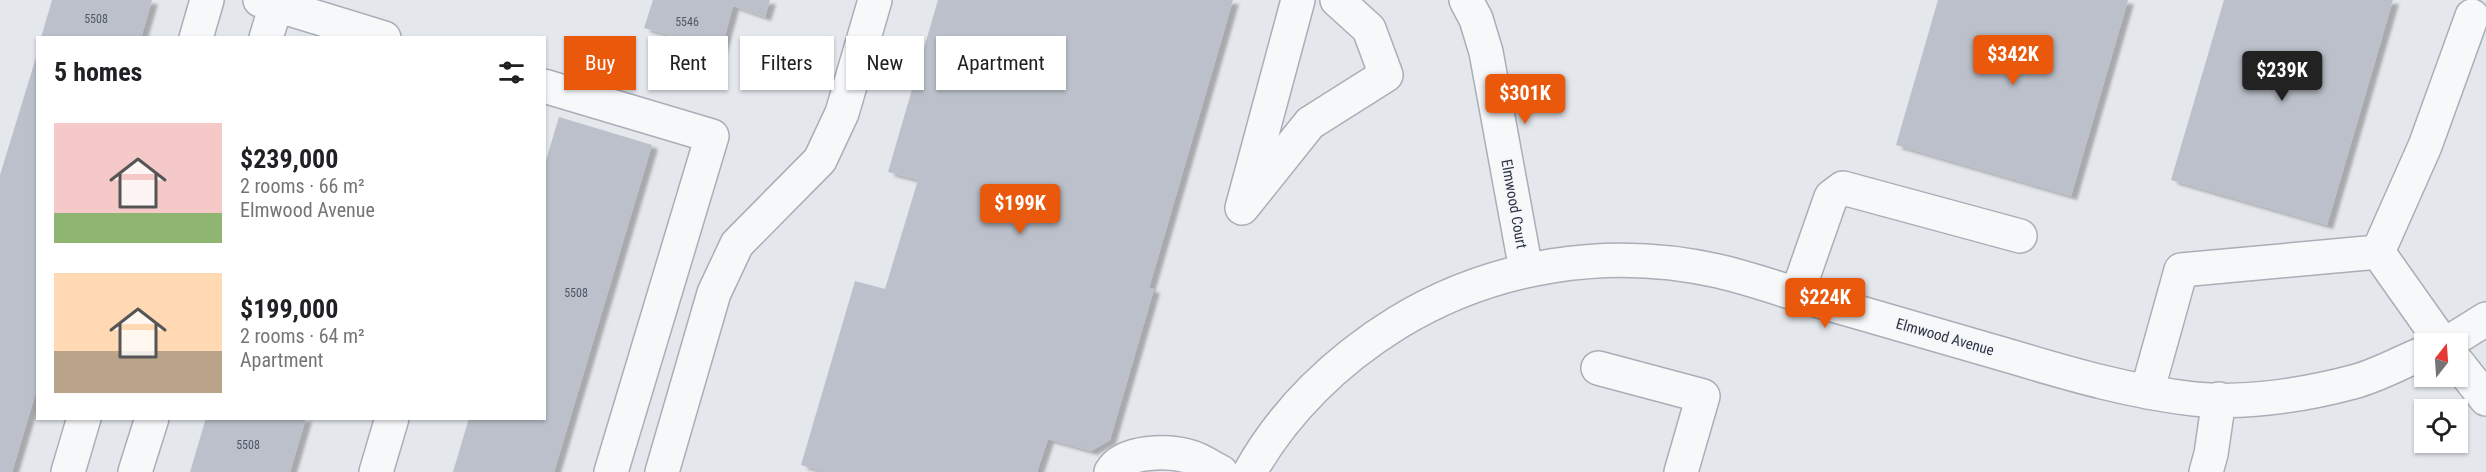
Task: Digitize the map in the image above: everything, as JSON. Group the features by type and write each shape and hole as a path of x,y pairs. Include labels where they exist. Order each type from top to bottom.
{"street":[{"path":"197,36 207,0"},
{"path":"662,472 714,293 737,244 820,160 842,113 875,0"},
{"path":"1298,0 1242,208 1310,123 1386,75 1369,29 1337,0"},
{"path":"266,36 268,2 378,36"},
{"name":"Elmwood Court","path":"1470,2 1486,52 1526,270"},
{"path":"2378,252 2425,146 2472,15"},
{"path":"546,87 712,136 611,472"},
{"path":"1797,294 1831,197 1843,188 2020,236"},
{"path":"2378,252 2436,333"},
{"path":"2147,392 2181,270 2378,252"},
{"name":"Elmwood Avenue","path":"1250,472 1260,454 1299,404 1345,359 1370,340 1410,315 1453,293 1526,270 1576,261 1639,260 1716,271 2118,387 2197,399 2277,397 2355,382 2414,357"},
{"path":"2462,333 2486,319"},
{"path":"1598,368 1703,396 1681,472"},
{"path":"2468,376 2486,399"},
{"path":"2206,472 2219,399"},
{"path":"68,472 83,420"},
{"path":"135,472 151,420"},
{"path":"376,472 391,420"},
{"path":"1111,472 1114,467 1131,457 1144,453 1191,457 1221,472"}],"building":[{"path":"52,0 152,0 142,36 42,36"},
{"path":"653,0 770,0 765,17 733,6 725,36 672,36 644,28"},
{"path":"938,0 1233,0 1149,288 1154,289 1110,440 1091,451 1048,439 1037,472 825,472 801,465 855,281 885,289 918,180 888,172 912,90 924,90 924,48"},
{"path":"1938,0 2128,0 2071,196 1896,145"},
{"path":"2224,0 2393,0 2327,225 2171,180"},
{"path":"36,58 36,392 12,472 0,472 0,175"},
{"path":"559,117 652,145 554,472 453,472 468,420 546,420 546,160"},
{"path":"205,420 305,420 290,472 190,472"}]}
